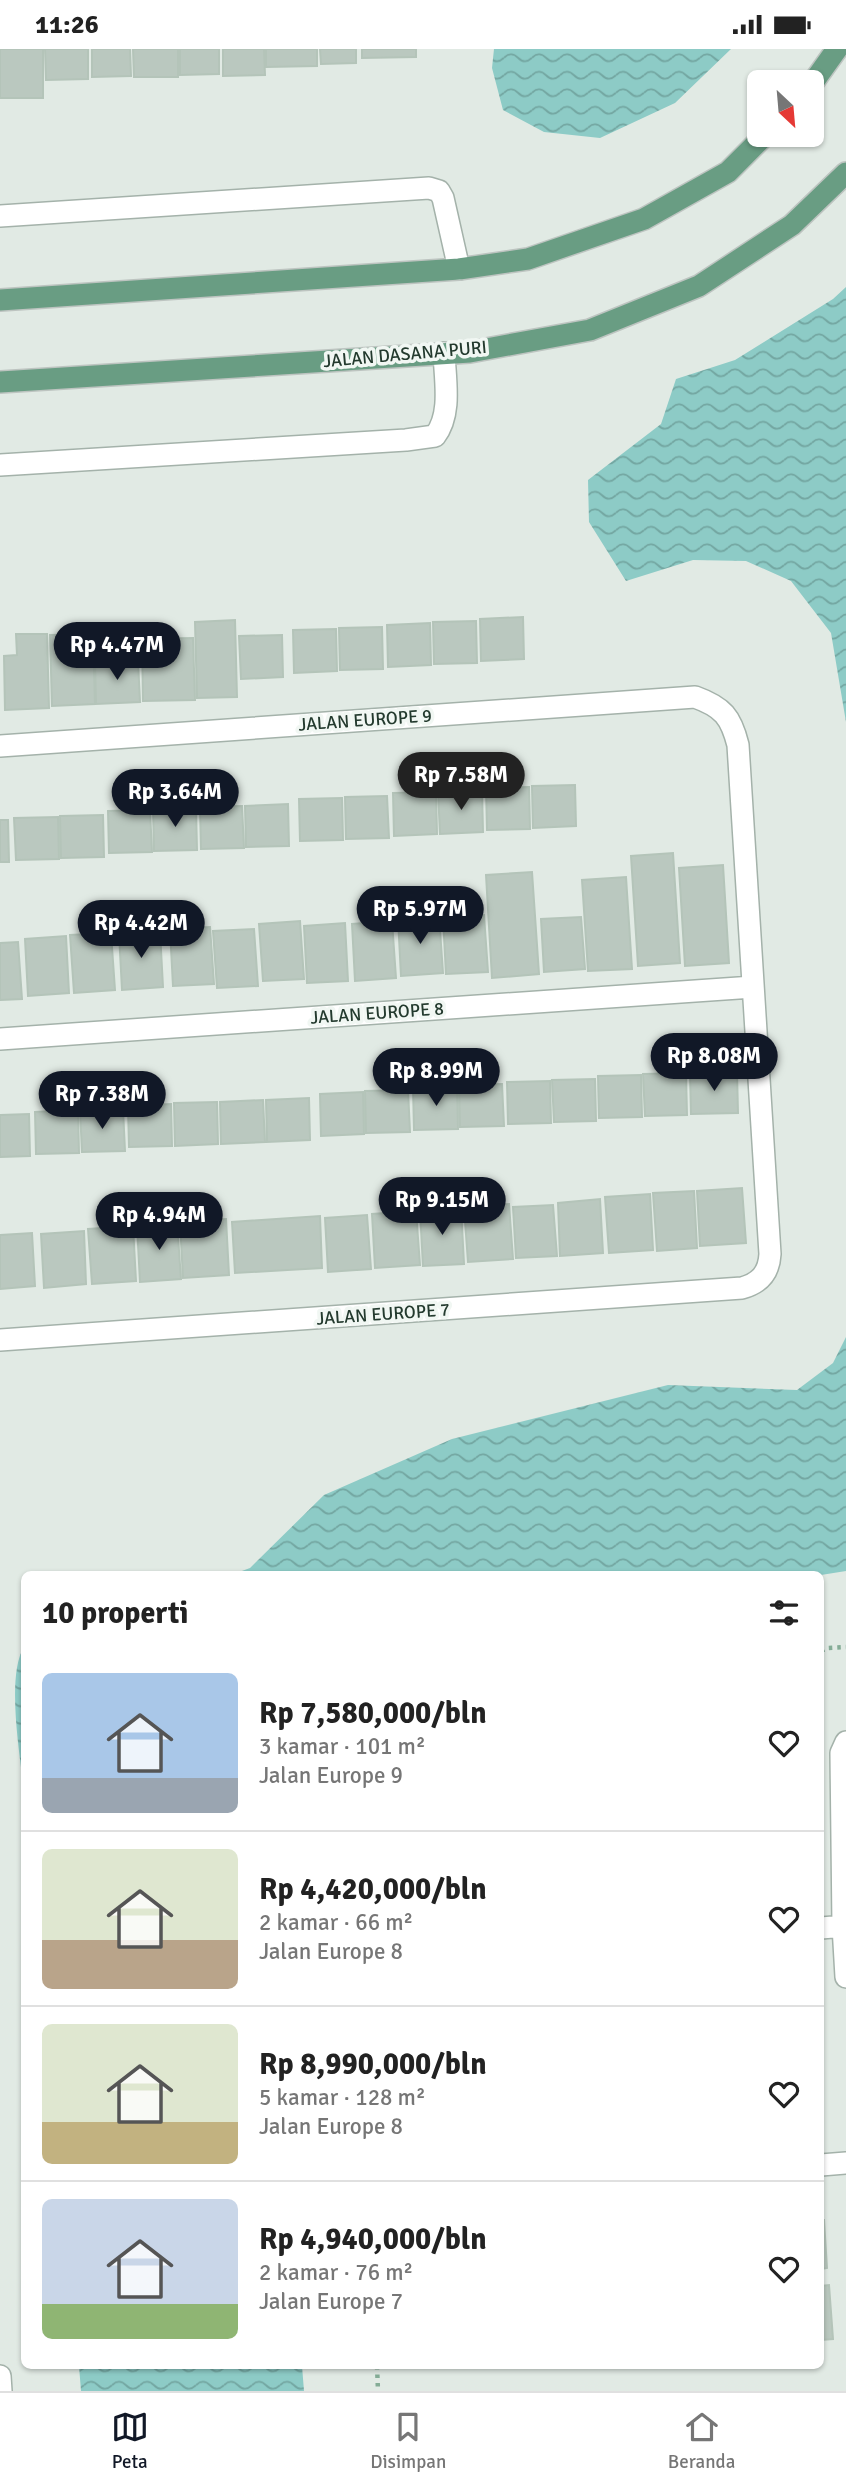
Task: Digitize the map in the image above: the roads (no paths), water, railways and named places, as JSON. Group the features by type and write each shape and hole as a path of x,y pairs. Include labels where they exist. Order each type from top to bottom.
{"main road":[{"path":"822,70 837,49"},
{"path":"0,300 459,269 528,259 643,219 728,172 753,147"},
{"name":"JALAN DASANA PURI","path":"0,382 470,352 590,330 699,286 792,225 846,173"}],"street":[{"path":"0,216 429,188 439,191 443,198 459,269"},
{"path":"0,465 435,436 446,414 444,353"},
{"name":"JALAN EUROPE 9","path":"0,746 695,697 710,702 725,713 734,729 738,745 753,987"},
{"name":"JALAN EUROPE 8","path":"0,1039 753,987"},
{"name":"JALAN EUROPE 7","path":"0,1340 742,1288 754,1285 769,1267 771,1254 753,987"},
{"path":"846,1742 841,1753 846,1977"},
{"path":"824,1928 844,1926"},
{"path":"824,2165 846,2163"},
{"path":"0,2376 1,2391"}],"water":[{"path":"494,49 731,49 675,103 600,138 544,132 503,110 492,68"},
{"path":"846,287 846,722 831,633 791,581 746,561 693,560 626,581 589,522 588,480 661,424 676,379 735,360 833,299"},
{"path":"846,1337 846,1571 824,1575 824,1571 242,1571 250,1568 324,1495 452,1439 668,1385 797,1390 833,1363"},
{"path":"21,1655 21,1768 15,1696"},
{"path":"79,2369 302,2369 304,2391 81,2391"}]}
